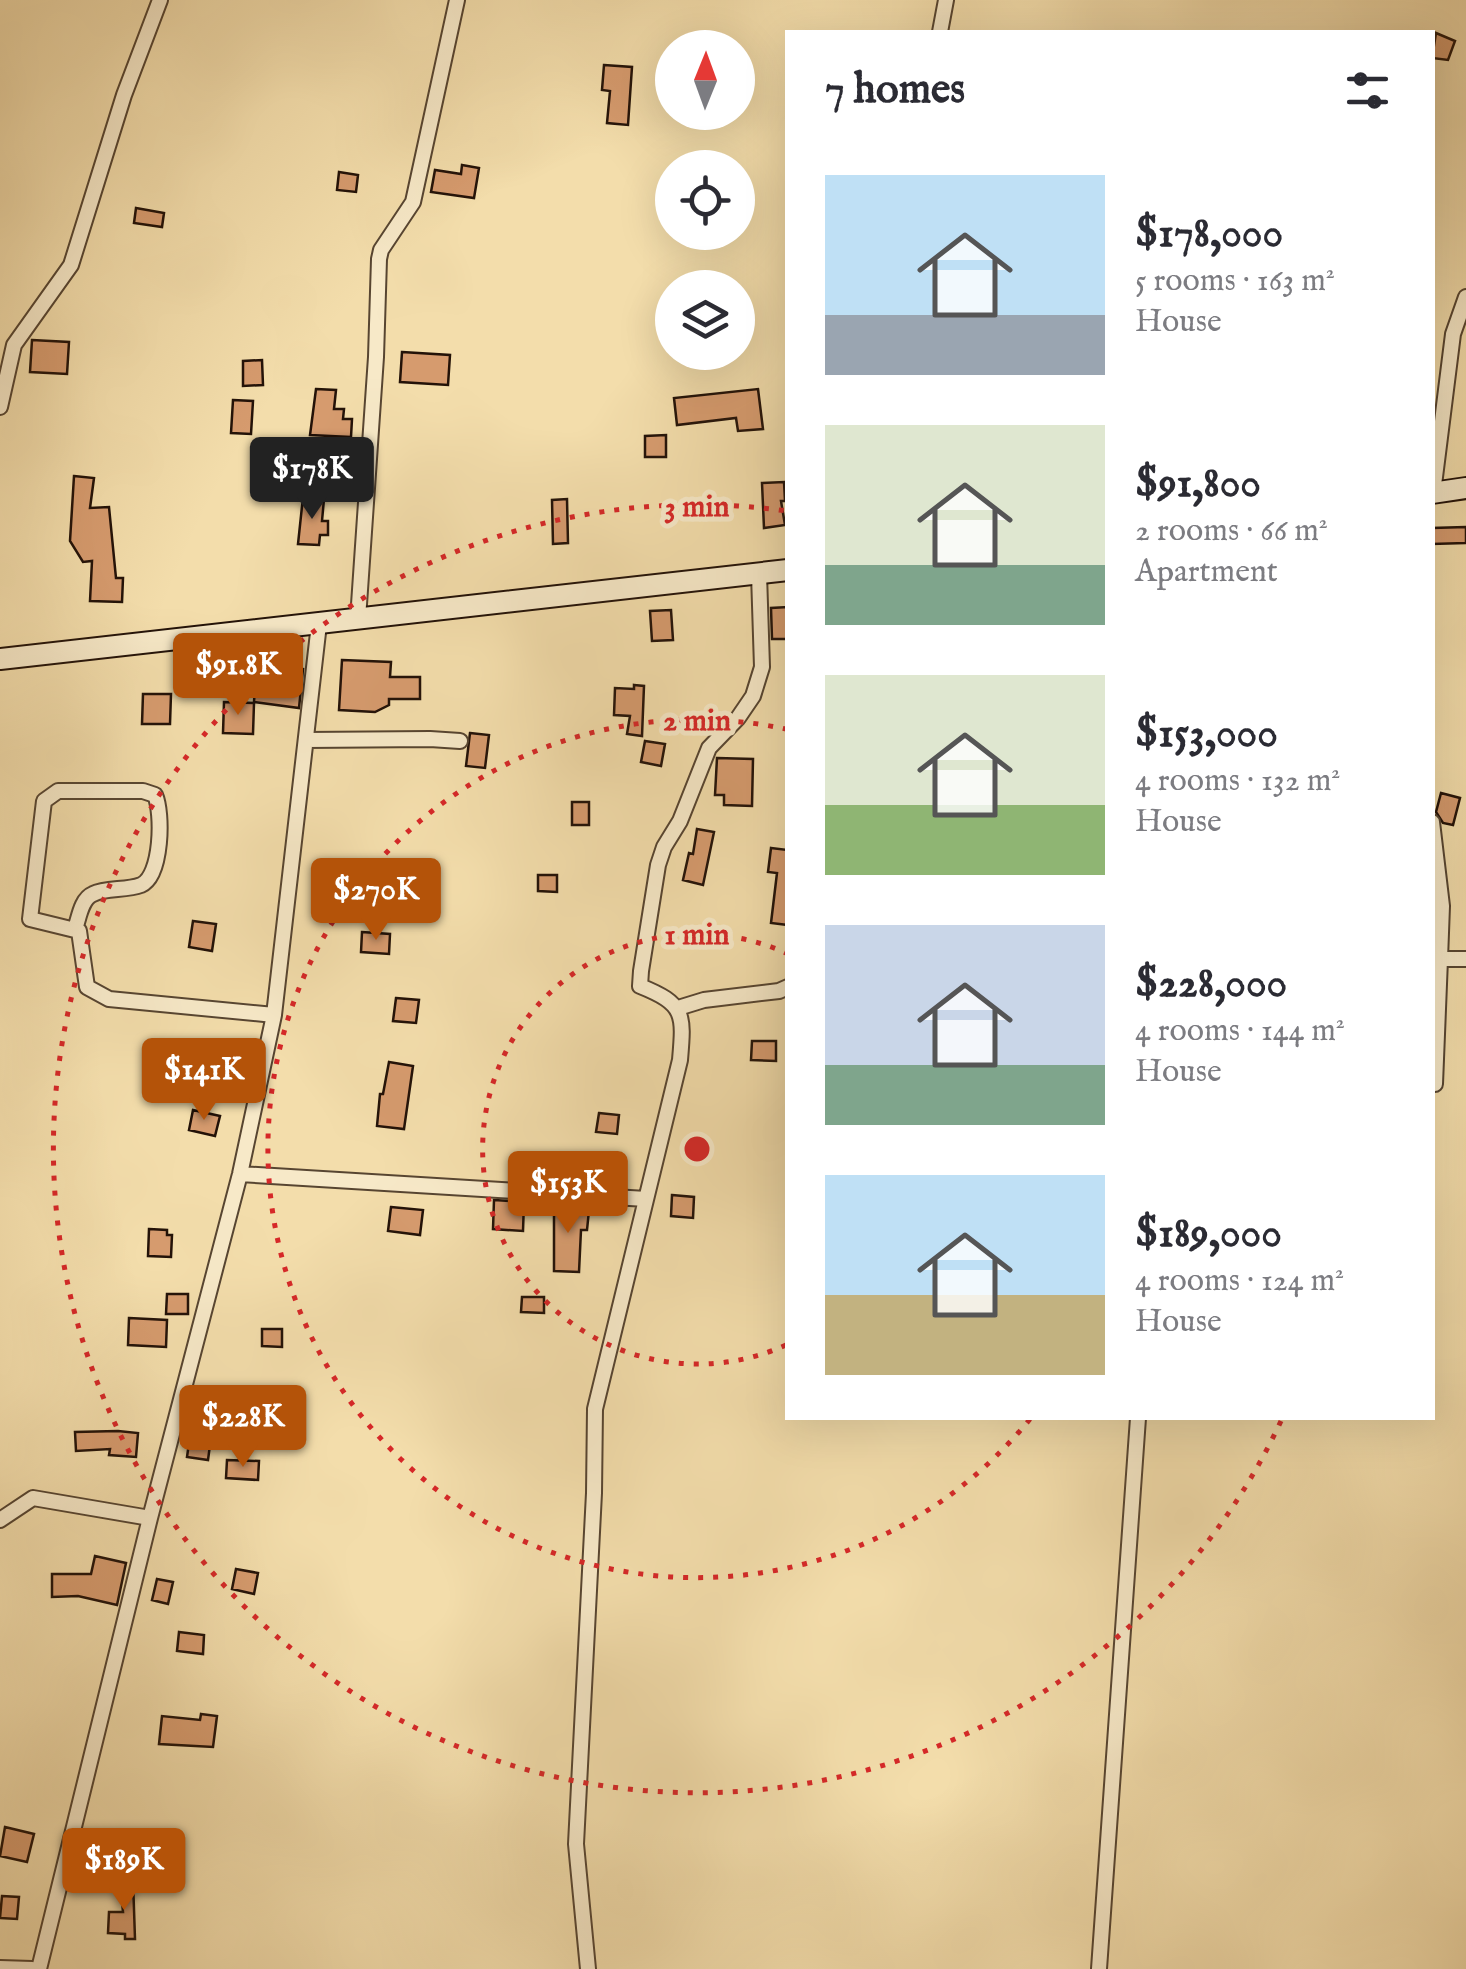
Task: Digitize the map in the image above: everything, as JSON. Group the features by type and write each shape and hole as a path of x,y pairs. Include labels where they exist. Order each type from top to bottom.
{"street":[{"path":"0,406 14,345 71,265 124,95 160,0"},
{"path":"358,620 379,259 413,202 457,0"},
{"path":"940,30 946,0"},
{"path":"1435,477 1453,334 1466,297"},
{"path":"1435,493 1466,488"},
{"path":"0,660 785,570"},
{"path":"588,1969 576,1844 595,1409 680,1060 682,1035 678,1008 640,986 658,865 709,748 738,718 760,682 759,574"},
{"path":"0,1968 35,1969 240,1174 274,1016 319,624"},
{"path":"306,740 430,738 460,742"},
{"path":"75,929 84,902 94,893 142,885 152,876 159,805 154,795 143,790 58,791 44,801 29,917 32,921 75,929 80,934 87,987 95,994 108,999 274,1016"},
{"path":"1435,847 1442,906 1436,958 1435,1084"},
{"path":"1436,958 1466,960"},
{"path":"678,1008 704,1000 785,988"},
{"path":"240,1174 646,1199"},
{"path":"1100,1969 1138,1420"},
{"path":"0,1520 33,1498 150,1518"}],"building":[{"path":"1436,33 1455,41 1448,60 1435,58"},
{"path":"604,65 632,67 628,125 607,123 610,91 602,90"},
{"path":"462,165 479,168 474,198 431,192 435,170 461,174"},
{"path":"339,172 358,175 356,192 337,190"},
{"path":"136,208 164,213 162,227 134,223"},
{"path":"32,340 69,342 67,374 30,372"},
{"path":"402,352 450,355 448,385 400,382"},
{"path":"262,360 263,385 243,386 243,361"},
{"path":"316,389 336,390 334,409 344,409 343,419 352,419 351,437 310,435"},
{"path":"758,389 763,429 738,431 736,418 677,425 674,398"},
{"path":"233,400 253,401 251,434 231,433"},
{"path":"666,435 666,457 645,457 645,436"},
{"path":"74,476 94,478 90,508 109,507 116,578 123,578 122,602 90,601 92,561 83,562 70,541"},
{"path":"784,482 785,501 781,501 785,525 764,528 762,483"},
{"path":"303,497 324,499 322,521 328,521 328,535 320,535 319,545 298,544"},
{"path":"567,499 568,543 553,544 552,500"},
{"path":"1466,527 1466,543 1435,544 1435,528"},
{"path":"785,607 785,639 772,639 771,608"},
{"path":"671,610 673,640 652,641 650,611"},
{"path":"276,655 291,657 290,667 303,669 299,708 254,702 256,670 274,671"},
{"path":"342,660 391,662 390,677 420,677 420,699 389,699 389,705 375,712 339,710"},
{"path":"634,685 644,686 642,736 627,734 630,716 614,715 615,688 634,689"},
{"path":"143,694 171,694 170,724 142,724"},
{"path":"224,702 254,703 253,734 223,733"},
{"path":"470,733 489,735 485,768 466,766"},
{"path":"645,741 665,744 661,766 641,762"},
{"path":"717,758 753,759 752,806 724,805 724,795 715,795"},
{"path":"1441,793 1460,798 1453,825 1443,823 1436,812"},
{"path":"572,802 589,802 589,825 572,825"},
{"path":"697,829 714,832 703,885 683,880"},
{"path":"771,848 785,850 785,925 771,923 777,873 768,872"},
{"path":"538,875 557,875 557,892 538,891"},
{"path":"193,921 216,924 212,951 189,947"},
{"path":"362,932 390,934 389,954 361,952"},
{"path":"396,998 419,1000 416,1023 393,1021"},
{"path":"752,1041 776,1041 776,1061 751,1060"},
{"path":"389,1062 413,1066 404,1129 377,1126"},
{"path":"193,1110 220,1116 215,1136 189,1130"},
{"path":"599,1113 619,1115 617,1134 596,1132"},
{"path":"672,1195 694,1197 693,1218 671,1216"},
{"path":"494,1200 524,1202 523,1231 493,1229"},
{"path":"554,1204 589,1210 587,1230 581,1230 579,1272 554,1271"},
{"path":"391,1207 423,1210 420,1235 388,1231"},
{"path":"149,1229 167,1230 167,1235 172,1235 171,1257 148,1256"},
{"path":"167,1294 188,1294 188,1314 166,1314"},
{"path":"522,1297 544,1297 544,1313 521,1312"},
{"path":"129,1318 167,1320 166,1347 128,1345"},
{"path":"262,1329 282,1329 282,1347 262,1346"},
{"path":"75,1432 138,1433 136,1457 109,1455 110,1449 76,1451"},
{"path":"189,1443 210,1445 208,1460 187,1457"},
{"path":"227,1460 259,1461 258,1480 226,1478"},
{"path":"95,1556 126,1563 117,1605 78,1596 52,1597 52,1574 91,1574"},
{"path":"236,1569 258,1573 254,1594 232,1589"},
{"path":"157,1579 173,1582 168,1604 152,1600"},
{"path":"179,1632 204,1635 203,1654 177,1651"},
{"path":"201,1714 217,1716 213,1747 159,1744 162,1716 200,1720"},
{"path":"5,1827 34,1834 27,1862 0,1856"},
{"path":"133,1880 135,1939 125,1939 125,1934 108,1933 109,1912 123,1912 120,1881"},
{"path":"2,1896 19,1897 17,1919 0,1918"}]}
